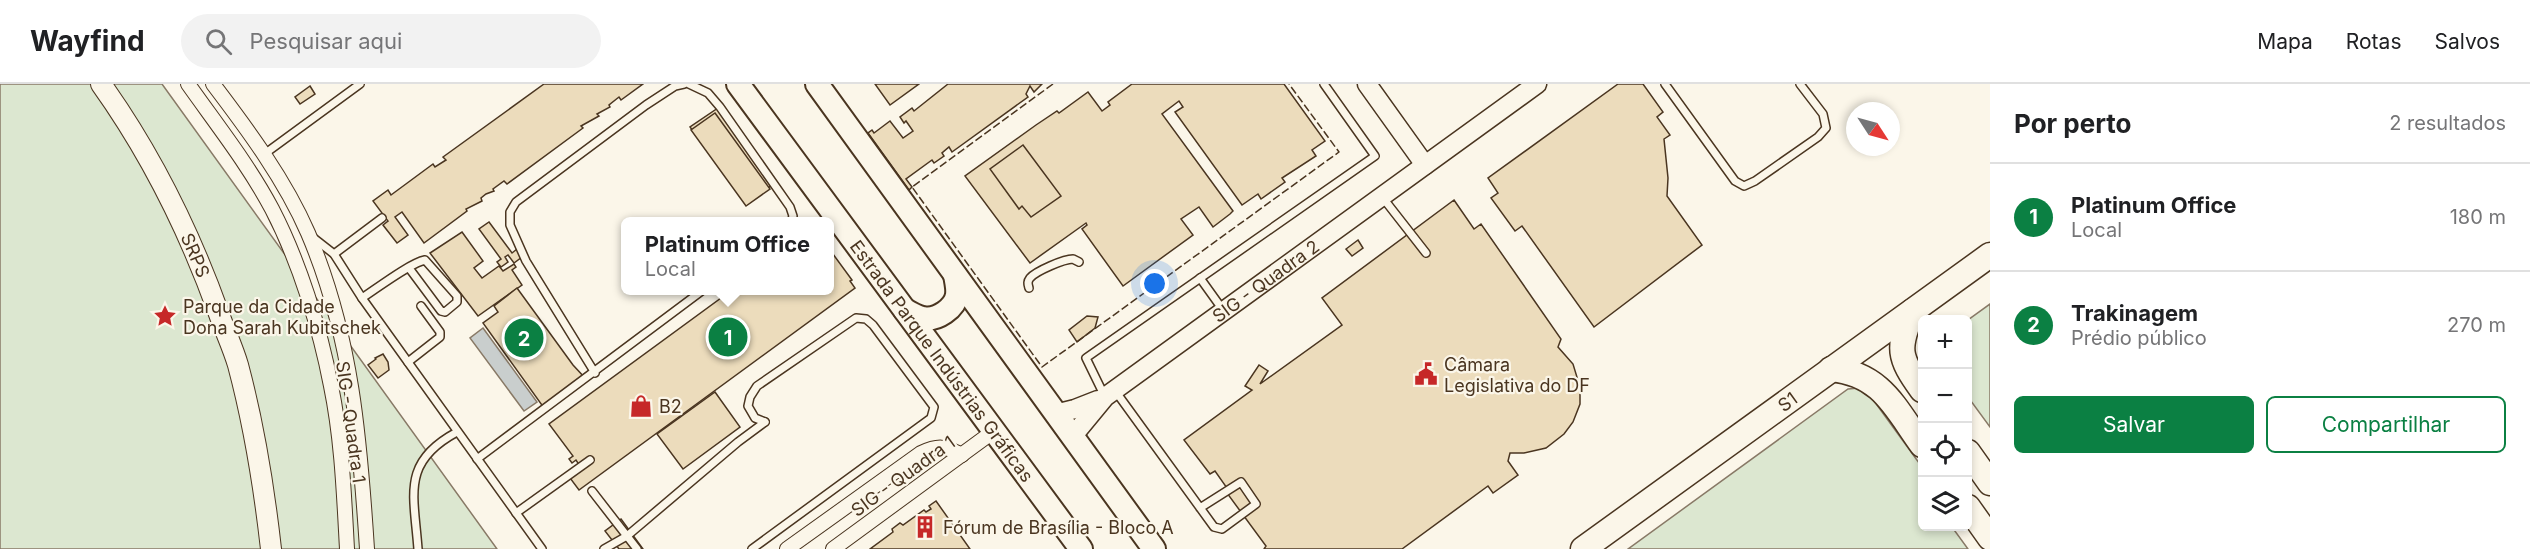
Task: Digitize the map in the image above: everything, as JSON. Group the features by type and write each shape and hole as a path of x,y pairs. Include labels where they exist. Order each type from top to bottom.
{"highway":[{"name":"S1","path":"1583,549 1831,369 1989,258"},
{"path":"1913,311 1901,343 1905,364 1918,383"},
{"path":"1831,369 1862,375 1880,388 1918,438"},
{"path":"1972,458 1990,483"},
{"path":"1972,513 1990,538"}],"main road":[{"name":"SRPS","path":"101,84 143,150 173,204 238,364 255,440 266,502 271,549"},
{"name":"Estrada Parque Indústrias Gráficas","path":"738,84 1081,549"},
{"path":"817,84 1154,549"},
{"path":"905,310 923,318 934,318 943,313 951,306 957,295 955,275"}],"street":[{"name":"SIG - Quadra 1","path":"188,84 249,168 272,208 298,267 332,386 342,472 347,549"},
{"name":"SIG - Quadra 1","path":"213,84 263,155 308,234 343,339 351,375 360,447 367,549"},
{"path":"1366,84 1425,165"},
{"name":"SIG - Quadra 2","path":"1055,414 1076,409 1110,393 1537,84"},
{"name":"SIG - Quadra 2","path":"1072,437 1110,393"},
{"name":"SIG - Quadra 1","path":"832,549 994,431"},
{"path":"788,549 921,453 933,447 942,446 962,455"}],"lane":[{"path":"263,155 360,84"},
{"path":"595,373 526,261 510,225 510,212 516,202 646,105 675,86 684,84"},
{"path":"689,84 708,93 720,107 790,207 793,217"},
{"path":"1200,508 1241,483 1256,504 1222,528 1214,527 1110,393 1086,358 1375,156 1324,84"},
{"path":"1665,84 1736,182 1744,186 1755,181 1818,137 1826,128 1823,114 1800,84"},
{"path":"1381,196 1426,253"},
{"path":"334,254 382,218"},
{"name":"SIG - Quadra 1","path":"308,234 334,254 362,298 542,549"},
{"path":"1029,288 1029,281 1033,276 1062,261 1073,259 1079,262"},
{"path":"362,298 409,268 420,261 429,262 456,296 457,302 445,312 441,311 409,268"},
{"path":"1200,278 1223,311"},
{"path":"477,459 698,295"},
{"path":"408,362 440,337 440,332 421,306"},
{"path":"604,549 627,536 765,422 755,418 748,406 750,397 757,386 847,323 856,318 866,319 930,400 934,412 931,418 752,549"},
{"path":"418,549 414,487 418,467 434,444 457,432"},
{"path":"516,513 590,459"},
{"path":"592,491 637,549"}],"green space":[{"name":"Parque da Cidade Dona Sarah Kubitschek","path":"0,84 162,84 497,549 0,549"},
{"path":"1990,304 1990,427 1972,402 1972,317"},
{"path":"1859,388 1869,394 1918,461 1918,531 1955,531 1968,549 1628,549 1848,389"}],"shaded area":[{"path":"483,328 537,402 524,411 470,338"}],"building":[{"path":"544,84 643,84 621,100 619,97 609,105 610,107 597,114 599,116 581,126 583,128 507,184 504,181 493,189 494,191 486,194 481,198 482,201 466,209 467,211 424,243 402,212 395,217 408,235 397,243 383,225 388,221 373,201 388,190 391,195 433,164 435,167 446,160 443,157"},
{"path":"875,84 919,84 890,105"},
{"path":"948,84 1042,84 1034,92 1030,86 1026,94 1028,97 952,152 949,147 942,153 944,156 934,163 932,160 906,179 912,187 909,190 868,133 872,130 874,133 890,121 903,138 913,131 900,117 912,108 914,111"},
{"path":"1132,84 1284,84 1325,141 1312,150 1316,156 1282,178 1285,182 1261,199 1258,194 1242,205 1175,112 1183,107 1179,101 1162,114 1233,211 1213,227 1199,207 1181,219 1193,235 1123,286 1082,229 1087,225 1086,223 1030,263 965,176 1036,125 1057,111 1059,113 1088,92 1102,111 1110,105 1108,102"},
{"path":"1618,84 1643,84 1663,112 1657,117 1670,135 1664,139 1668,178 1667,196 1702,245 1594,327 1522,226 1515,231 1491,198 1498,193 1488,178"},
{"path":"310,86 315,94 300,104 295,97"},
{"path":"718,108 773,184 748,204 690,127"},
{"path":"715,113 770,189 746,206 691,130"},
{"path":"1023,145 1061,196 1031,217 1022,206 1019,209 990,169"},
{"name":"Câmara Legislativa do DF","path":"1454,200 1474,229 1481,224 1561,339 1558,347 1573,364 1580,387 1580,404 1573,422 1564,434 1546,448 1524,453 1510,453 1508,461 1518,475 1493,493 1488,486 1402,549 1264,549 1266,546 1224,489 1227,488 1215,471 1210,474 1184,440 1252,390 1245,386 1259,365 1268,371 1260,384 1342,325 1322,298"},
{"path":"489,222 512,253 517,249 522,257 514,263 508,255 505,257 508,262 501,267 497,262 501,259 479,229"},
{"path":"462,232 483,261 474,268 482,278 499,266 503,271 514,264 516,267 512,270 522,285 478,316 430,253"},
{"path":"1358,240 1363,248 1352,256 1346,249"},
{"path":"834,255 852,280 850,281 855,288 579,490 570,478 582,469 576,460 572,463 569,459 573,456 549,424 725,295 834,295"},
{"path":"517,288 585,378 544,408 483,323 498,312 494,306"},
{"path":"1087,316 1098,317 1095,328 1077,342 1069,330"},
{"path":"383,354 388,362 389,370 378,378 368,365"},
{"path":"715,392 740,427 683,469 657,434"},
{"name":"Fórum de Brasília - Bloco A","path":"936,501 970,549 870,549 893,532 892,529 900,523 903,525 924,510 926,512 931,509 929,506"},
{"path":"621,519 643,549 619,549 605,531"}],"fence":[{"path":"1053,84 912,187 1042,367 1339,152 1289,84"}],"place":[{"name":"Parque da Cidade Dona Sarah Kubitschek","path":"165,316"},
{"name":"Platinum Office","path":"728,337"},
{"name":"Trakinagem","path":"524,338"},
{"name":"Câmara Legislativa do DF","path":"1426,374"},
{"name":"B2","path":"641,406"},
{"name":"Fórum de Brasília - Bloco A","path":"925,527"}]}
